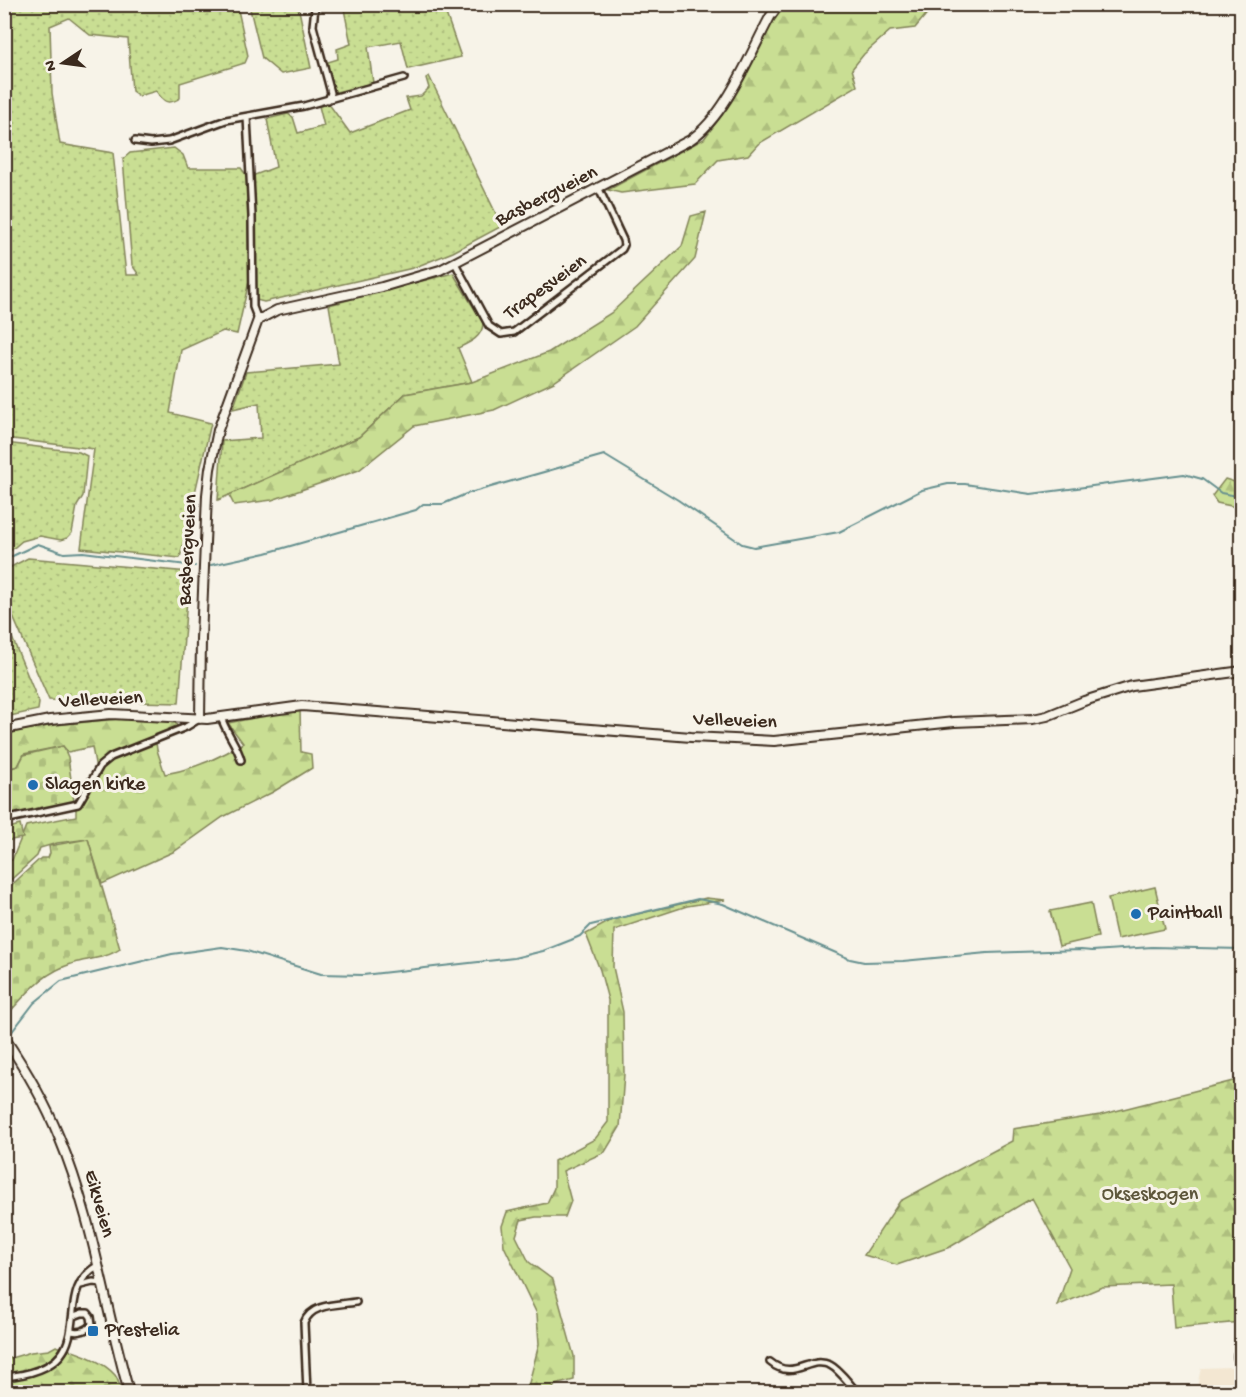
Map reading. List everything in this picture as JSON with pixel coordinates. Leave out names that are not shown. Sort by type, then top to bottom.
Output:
[{"type":"main road","name":"Basbergveien","points":[[200,719],[201,639],[210,469],[218,430],[258,320],[277,310],[409,280],[455,263],[684,144],[704,130],[721,109],[779,4]]},
{"type":"main road","name":"Velleveien","points":[[4,729],[50,720],[111,714],[200,719],[302,706],[702,738],[774,741],[954,722],[1033,719],[1132,686],[1242,671]]},
{"type":"main road","name":"Eikveien","points":[[4,1036],[39,1095],[60,1138],[76,1184],[129,1392]]},
{"type":"street","points":[[315,7],[313,26],[331,93],[328,100]]},
{"type":"street","points":[[135,141],[151,143],[169,141],[226,120],[328,100],[404,78]]},
{"type":"street","points":[[247,117],[252,216],[253,307],[258,320]]},
{"type":"street","name":"Trapesveien","points":[[455,263],[489,326],[501,334],[514,332],[622,249],[623,240],[599,189]]},
{"type":"street","points":[[221,717],[242,760]]},
{"type":"street","name":"Velleveien","points":[[4,820],[78,804],[94,775],[108,759],[200,719]]},
{"type":"street","points":[[4,1377],[32,1373],[51,1365],[62,1353],[72,1331],[78,1290],[89,1271],[97,1266]]},
{"type":"street","points":[[81,1285],[93,1282],[102,1283]]},
{"type":"street","points":[[307,1392],[304,1323],[307,1314],[325,1306],[356,1302]]},
{"type":"street","points":[[72,1331],[88,1329],[92,1324],[92,1317],[88,1313],[74,1316]]},
{"type":"street","points":[[1242,1347],[1238,1350],[1236,1357],[1242,1369]]},
{"type":"street","points":[[770,1362],[786,1371],[817,1363],[829,1364],[857,1392]]},
{"type":"shaded area","points":[[1231,1367],[1241,1377],[1241,1392],[1196,1392],[1201,1368]]},
{"type":"green space","points":[[5,4],[237,5],[248,56],[245,63],[180,83],[180,98],[172,102],[164,100],[156,91],[139,96],[132,91],[128,39],[90,35],[69,18],[50,26],[52,93],[60,144],[113,153],[126,275],[139,275],[132,265],[123,159],[130,153],[174,148],[183,155],[188,168],[241,168],[247,176],[249,281],[237,334],[223,331],[181,350],[170,413],[211,423],[180,558],[81,548],[94,449],[5,438]]},
{"type":"green space","points":[[343,4],[443,5],[461,57],[408,69],[401,41],[368,47],[373,83],[332,93],[328,62],[338,59],[337,49],[351,44]]},
{"type":"green space","points":[[249,5],[298,5],[311,68],[281,74],[262,58]]},
{"type":"green space","points":[[786,5],[934,5],[915,28],[890,31],[864,54],[852,69],[857,86],[758,144],[748,155],[718,160],[695,184],[621,193],[608,190],[704,139],[726,109],[768,27]]},
{"type":"green space","points":[[429,76],[502,226],[453,252],[413,268],[264,302],[256,300],[252,176],[276,167],[267,119],[288,114],[293,117],[298,133],[324,126],[319,106],[329,104],[350,133],[410,110],[406,98],[421,96],[429,88],[426,78]]},
{"type":"green space","points":[[706,212],[695,259],[635,326],[554,382],[494,410],[414,426],[359,470],[272,500],[234,505],[229,495],[359,437],[405,394],[472,382],[549,352],[611,313],[682,246],[691,216]]},
{"type":"green space","points":[[453,273],[483,323],[478,336],[458,348],[472,382],[405,394],[359,437],[218,500],[222,441],[261,438],[259,403],[233,409],[246,372],[339,364],[329,305]]},
{"type":"green space","points":[[5,443],[79,452],[87,456],[83,496],[77,506],[72,533],[67,538],[61,540],[40,536],[22,541],[5,553]]},
{"type":"green space","points":[[1225,479],[1241,484],[1241,508],[1217,503],[1212,496]]},
{"type":"green space","points":[[28,558],[189,572],[179,703],[49,700],[5,598],[5,570]]},
{"type":"green space","points":[[4,618],[39,703],[38,710],[5,717]]},
{"type":"green space","points":[[300,709],[301,752],[311,754],[312,768],[273,792],[223,817],[175,851],[102,884],[88,839],[57,843],[40,848],[37,856],[5,885],[5,861],[12,860],[26,826],[76,816],[76,802],[96,769],[92,747],[68,752],[63,746],[24,754],[18,766],[5,770],[5,733],[55,725],[129,718],[175,722],[178,728],[156,742],[165,774],[206,763],[243,743],[228,723]]},
{"type":"green space","points":[[63,746],[68,757],[74,802],[5,817],[4,770],[18,766],[24,755]]},
{"type":"green space","points":[[20,825],[23,838],[5,841],[5,829]]},
{"type":"green space","points":[[88,839],[120,949],[53,972],[36,984],[7,1015],[5,1014],[5,891],[41,858],[48,858],[49,846]]},
{"type":"green space","name":"Paintball","points":[[1155,887],[1165,929],[1117,939],[1108,898]]},
{"type":"green space","points":[[706,898],[725,900],[687,906],[614,930],[613,967],[623,1012],[624,1074],[620,1127],[605,1152],[563,1171],[571,1201],[565,1217],[536,1217],[521,1220],[516,1236],[529,1262],[553,1280],[574,1356],[574,1380],[555,1385],[551,1392],[523,1392],[529,1383],[539,1344],[537,1314],[504,1246],[502,1226],[507,1212],[547,1203],[554,1188],[554,1161],[595,1139],[608,1122],[608,1000],[600,970],[586,934],[612,920]]},
{"type":"green space","name":"Paintball","points":[[1091,903],[1098,937],[1059,946],[1050,911]]},
{"type":"green space","name":"Okseskogen","points":[[1241,1079],[1241,1322],[1174,1328],[1171,1284],[1102,1287],[1057,1306],[1070,1268],[1032,1198],[950,1247],[897,1265],[864,1255],[900,1201],[1012,1141],[1013,1129],[1100,1115]]},
{"type":"green space","points":[[56,1346],[103,1364],[115,1375],[121,1392],[5,1392],[4,1360],[31,1352],[49,1350]]},
{"type":"waterway","points":[[211,565],[266,553],[416,510],[423,504],[443,504],[466,494],[604,455],[678,500],[742,544],[754,547],[839,532],[922,490],[948,484],[965,484],[1031,494],[1184,474],[1202,479],[1221,493],[1242,497]]},
{"type":"waterway","points":[[4,560],[38,544],[64,553],[83,552],[195,566]]},
{"type":"waterway","points":[[11,1033],[34,1003],[61,981],[172,954],[222,947],[247,951],[321,974],[363,975],[514,958],[543,951],[571,940],[580,936],[591,925],[698,899],[723,904],[850,959],[864,962],[903,961],[987,953],[1092,951],[1152,947],[1242,949]]},
{"type":"place","name":"Slagen kirke","points":[[33,785]]},
{"type":"place","name":"Paintball","points":[[1136,914]]},
{"type":"place","name":"Prestelia","points":[[93,1331]]}]
